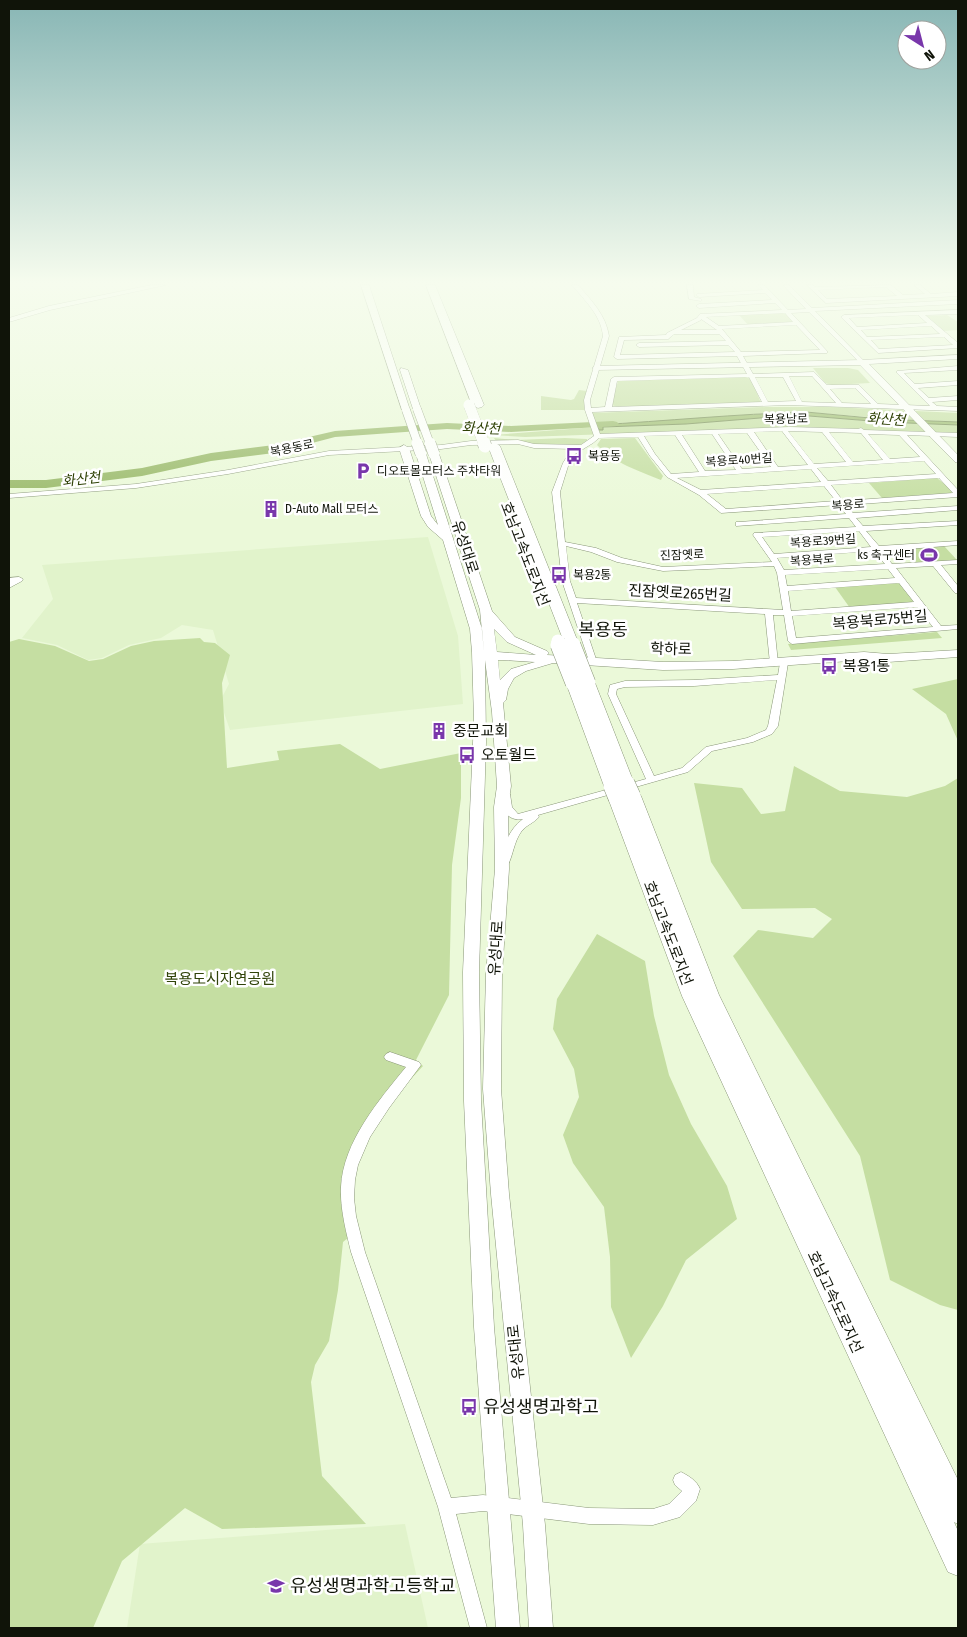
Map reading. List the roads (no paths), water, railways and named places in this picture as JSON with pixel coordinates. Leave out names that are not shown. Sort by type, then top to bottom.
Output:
[{"type":"highway","name":"호남고속도로지선","points":[[455,361],[474,405]]},
{"type":"highway","name":"호남고속도로지선","points":[[458,361],[622,791],[709,995],[958,1510]]},
{"type":"highway","name":"호남고속도로지선","points":[[622,791],[692,996],[958,1562]]},
{"type":"street","name":"유성대로","points":[[390,361],[485,656],[498,712],[504,786],[502,869],[494,974],[492,1089],[500,1194],[532,1509],[541,1628]]},
{"type":"street","points":[[593,662],[566,581],[556,492],[569,456],[580,447],[591,442],[597,435],[587,400],[598,361]]},
{"type":"street","points":[[744,361],[766,404]]},
{"type":"street","points":[[596,368],[872,361]]},
{"type":"street","points":[[862,362],[958,460]]},
{"type":"street","name":"유성대로","points":[[402,364],[417,409],[437,450],[464,545],[486,610],[470,968],[472,1129],[480,1268],[508,1628]]},
{"type":"street","points":[[681,366],[686,378]]},
{"type":"street","points":[[936,409],[898,372],[958,368]]},
{"type":"street","points":[[608,409],[614,379],[814,374],[840,404]]},
{"type":"street","points":[[785,376],[800,403]]},
{"type":"street","points":[[913,386],[958,383]]},
{"type":"street","points":[[824,387],[857,386],[876,406]]},
{"type":"street","points":[[928,400],[958,398]]},
{"type":"street","points":[[589,412],[608,409],[800,403],[908,409],[958,409]]},
{"type":"street","name":"복용남로","points":[[597,435],[749,430],[861,430],[931,432],[958,435]]},
{"type":"street","name":"복용남로","points":[[749,430],[776,469]]},
{"type":"street","name":"복용로40번길","points":[[784,430],[850,516]]},
{"type":"street","name":"복용남로","points":[[824,430],[851,464]]},
{"type":"street","points":[[861,430],[888,461]]},
{"type":"street","points":[[714,432],[740,471]]},
{"type":"street","points":[[900,432],[958,495]]},
{"type":"street","points":[[677,433],[703,473]]},
{"type":"street","points":[[640,435],[652,456],[669,476],[700,492],[724,511],[958,495]]},
{"type":"street","name":"복용동로","points":[[9,496],[136,486],[228,472],[329,453],[404,448],[437,450],[471,443],[518,442],[534,446],[580,447]]},
{"type":"street","points":[[404,448],[426,516],[432,525],[447,539]]},
{"type":"street","name":"복용로40번길","points":[[669,476],[925,459]]},
{"type":"street","name":"복용로40번길","points":[[700,492],[941,476]]},
{"type":"street","name":"복용로","points":[[739,524],[958,508]]},
{"type":"street","name":"복용로39번길","points":[[850,516],[890,565]]},
{"type":"street","name":"복용로39번길","points":[[958,523],[757,536],[775,560],[876,549],[958,543]]},
{"type":"street","name":"진잠옛로","points":[[561,543],[593,550],[620,560],[663,569],[775,560]]},
{"type":"street","points":[[775,560],[781,573],[787,613]]},
{"type":"street","name":"복용북로","points":[[781,573],[958,562]]},
{"type":"street","points":[[934,563],[958,591]]},
{"type":"street","name":"복용북로75번길","points":[[890,565],[939,629]]},
{"type":"street","points":[[9,580],[19,579],[9,586]]},
{"type":"street","points":[[783,589],[902,580]]},
{"type":"street","name":"진잠옛로265번길","points":[[573,600],[787,613]]},
{"type":"street","name":"복용북로75번길","points":[[920,604],[787,613],[792,642],[939,629]]},
{"type":"street","points":[[486,610],[502,634],[513,643],[560,659]]},
{"type":"street","points":[[504,786],[508,798],[507,807],[512,815],[517,817],[553,809],[685,770],[709,749],[750,740],[768,732],[773,726],[780,678],[769,612]]},
{"type":"street","points":[[939,629],[958,627]]},
{"type":"street","name":"학하로","points":[[485,656],[664,666],[779,663],[958,646]]},
{"type":"street","name":"학하로","points":[[864,656],[888,658],[958,653]]},
{"type":"street","points":[[498,712],[503,683],[514,672],[560,659]]},
{"type":"street","points":[[651,780],[612,694],[611,690],[613,687],[624,684],[694,683],[780,678]]},
{"type":"street","points":[[502,869],[513,834],[519,826],[528,819],[553,809]]},
{"type":"street","points":[[390,1058],[415,1065],[392,1092],[355,1151],[348,1180],[348,1212],[358,1252],[446,1507],[479,1628]]},
{"type":"street","points":[[446,1507],[483,1503],[589,1516],[653,1517],[674,1511],[690,1495],[692,1489],[681,1480]]},
{"type":"waterway","name":"화산천","points":[[9,484],[46,484],[142,472],[211,457],[274,449],[335,434],[447,426],[511,429],[613,424]]},
{"type":"place","name":"복용동","points":[[574,456]]},
{"type":"place","name":"디오토몰모터스 주차타워","points":[[363,471]]},
{"type":"place","name":"D-Auto Mall 모터스","points":[[271,509]]},
{"type":"place","name":"ks 축구센터","points":[[929,555]]},
{"type":"place","name":"복용2통","points":[[559,575]]},
{"type":"place","name":"복용1통","points":[[829,666]]},
{"type":"place","name":"중문교회","points":[[439,731]]},
{"type":"place","name":"오토월드","points":[[467,755]]},
{"type":"place","name":"유성생명과학고","points":[[469,1407]]},
{"type":"place","name":"유성생명과학고등학교","points":[[276,1586]]},
{"type":"district","name":"복용동","points":[[603,630]]},
{"type":"park label","name":"복용도시자연공원","points":[[220,979]]}]
